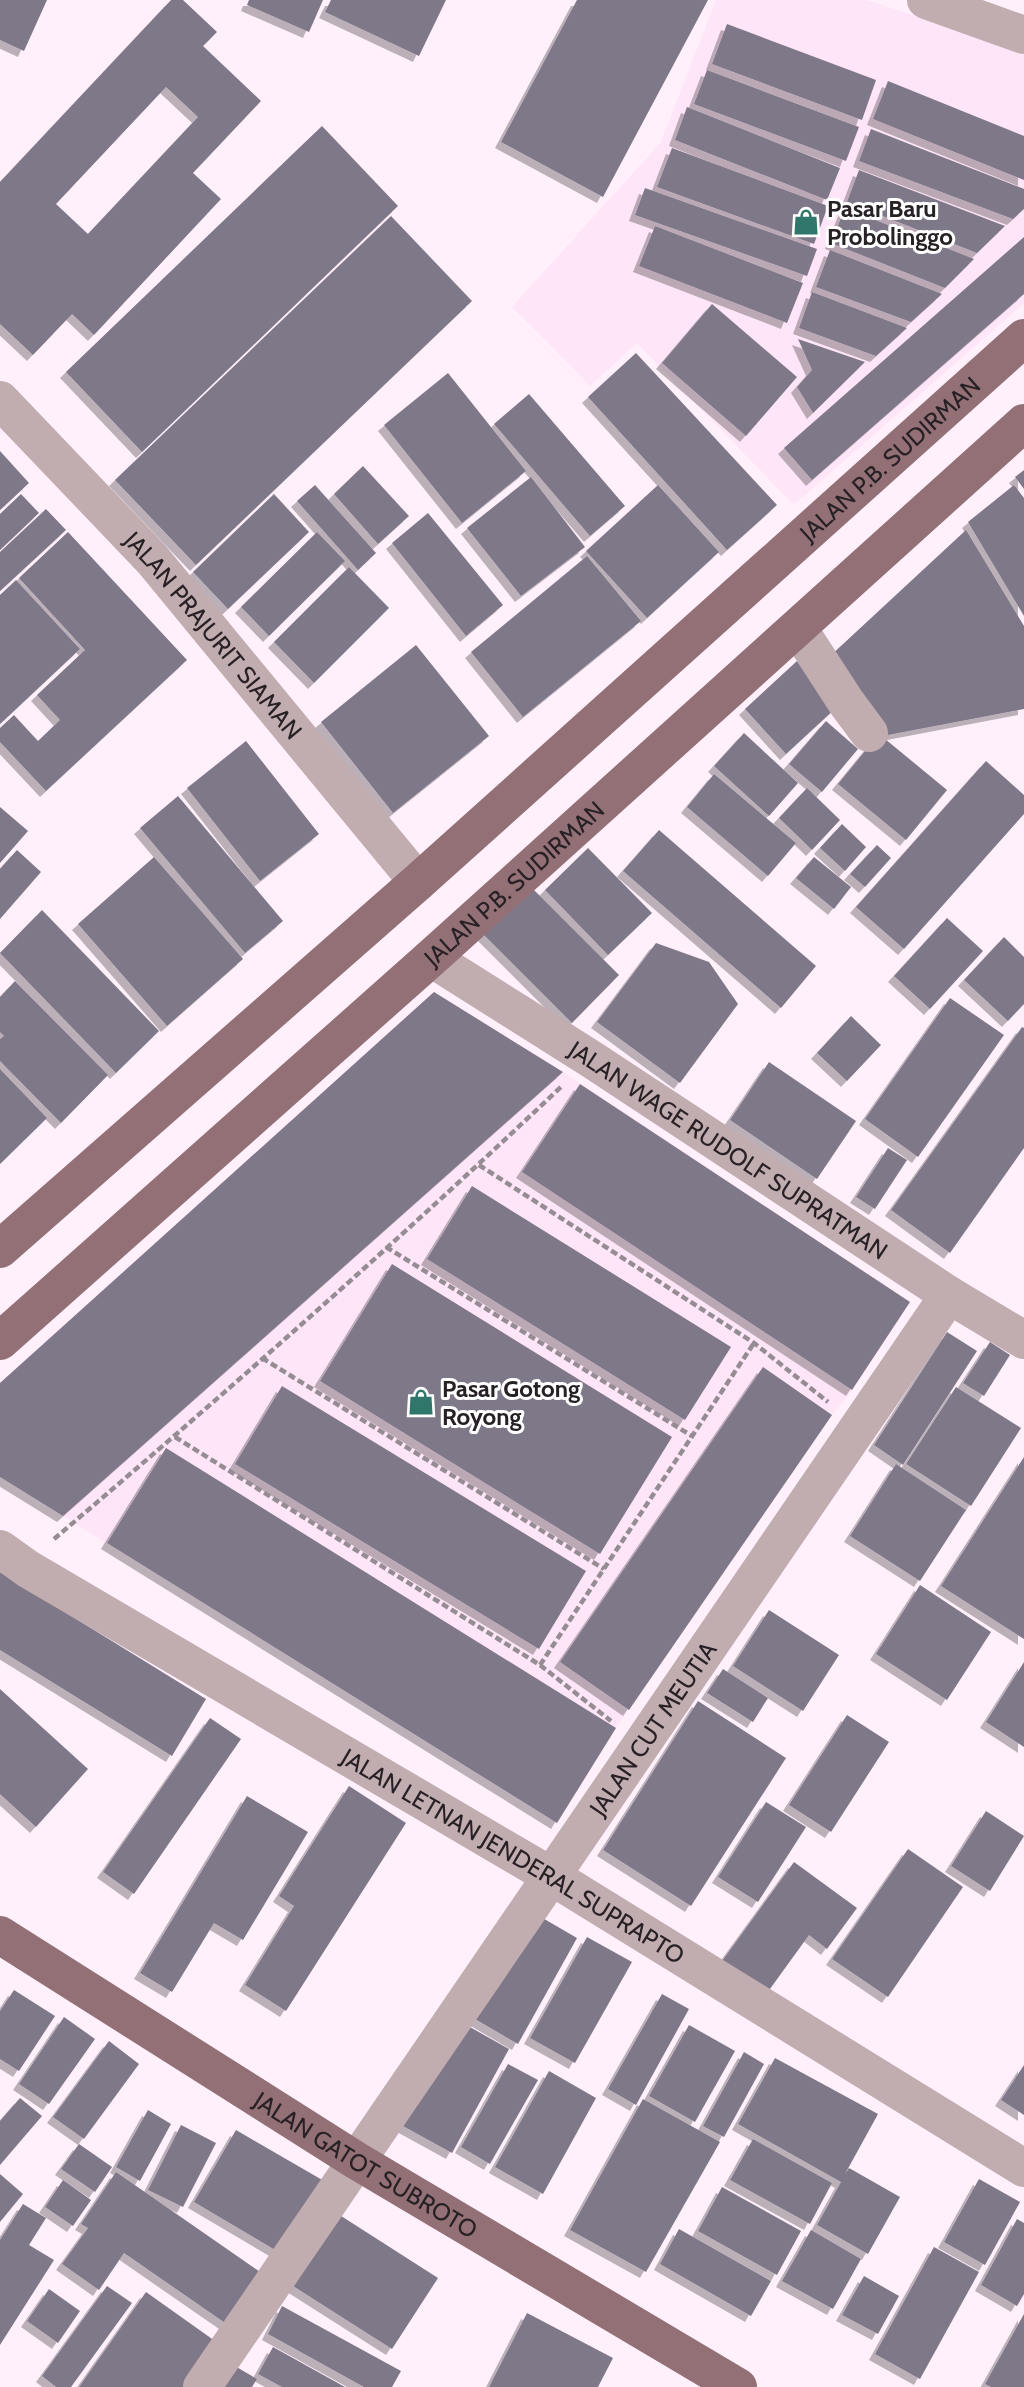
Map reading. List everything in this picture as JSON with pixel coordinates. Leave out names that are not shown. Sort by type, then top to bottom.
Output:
[{"type":"main road","name":"JALAN P.B. SUDIRMAN","points":[[0,1250],[418,882],[1024,338]]},
{"type":"main road","name":"JALAN P.B. SUDIRMAN","points":[[0,1341],[1024,423]]},
{"type":"main road","name":"JALAN GATOT SUBROTO","points":[[0,1935],[356,2161],[738,2387]]},
{"type":"street","points":[[926,0],[1024,35]]},
{"type":"street","name":"JALAN PRAJURIT SIAMAN","points":[[0,400],[152,559],[418,882]]},
{"type":"street","points":[[797,628],[869,733]]},
{"type":"street","name":"JALAN WAGE RUDOLF SUPRATMAN","points":[[430,958],[591,1059],[949,1295],[1024,1340]]},
{"type":"street","name":"JALAN CUT MEUTIA","points":[[202,2387],[949,1295]]},
{"type":"street","name":"JALAN LETNAN JENDERAL SUPRAPTO","points":[[0,1549],[28,1569],[551,1876],[1024,2168]]},
{"type":"path","points":[[54,1539],[174,1437],[479,1165],[563,1085]]},
{"type":"path","points":[[479,1165],[754,1343],[833,1406]]},
{"type":"path","points":[[386,1247],[692,1437]]},
{"type":"path","points":[[540,1665],[754,1343]]},
{"type":"path","points":[[262,1358],[604,1569]]},
{"type":"path","points":[[174,1437],[540,1665],[613,1723]]},
{"type":"path","points":[[43,1532],[66,1546]]},
{"type":"shaded area","name":"Pasar Baru Probolinggo","points":[[716,0],[866,0],[1024,52],[1024,303],[794,505],[637,343],[590,386],[512,307],[661,142]]},
{"type":"shaded area","name":"Pasar Gotong Royong","points":[[434,992],[563,1072],[910,1302],[852,1390],[616,1728],[557,1823],[0,1477],[0,1383]]},
{"type":"building","points":[[0,0],[47,0],[24,51],[0,40]]},
{"type":"building","points":[[171,0],[183,0],[217,32],[203,46],[261,101],[193,173],[221,199],[94,335],[72,314],[33,355],[0,324],[0,182]],"holes":[[[166,87],[198,117],[88,234],[56,204]]]},
{"type":"building","points":[[249,0],[323,0],[309,32],[247,5]]},
{"type":"building","points":[[331,0],[446,0],[419,56],[325,12]]},
{"type":"building","points":[[577,0],[708,0],[603,197],[501,142]]},
{"type":"building","points":[[727,24],[876,80],[862,120],[712,64]]},
{"type":"building","points":[[707,70],[859,127],[846,161],[694,104]]},
{"type":"building","points":[[888,81],[1024,136],[1024,180],[873,119]]},
{"type":"building","points":[[687,107],[840,168],[827,200],[675,140]]},
{"type":"building","points":[[322,126],[398,206],[142,452],[66,372]]},
{"type":"building","points":[[871,129],[1024,189],[1024,209],[1013,219],[859,161]]},
{"type":"building","points":[[672,148],[828,206],[814,244],[657,187]]},
{"type":"building","points":[[859,170],[1005,226],[977,253],[847,202]]},
{"type":"building","points":[[645,188],[817,249],[807,276],[635,215]]},
{"type":"building","points":[[845,208],[974,259],[945,288],[831,243]]},
{"type":"building","points":[[391,216],[472,301],[196,565],[115,480]]},
{"type":"building","points":[[655,226],[803,283],[787,323],[639,266]]},
{"type":"building","points":[[1024,237],[1024,294],[812,480],[784,448]]},
{"type":"building","points":[[830,250],[942,294],[911,322],[816,287]]},
{"type":"building","points":[[812,292],[907,328],[876,356],[799,328]]},
{"type":"building","points":[[712,304],[797,377],[746,436],[662,363]]},
{"type":"building","points":[[798,339],[865,362],[813,413],[797,387],[812,370]]},
{"type":"building","points":[[636,353],[777,505],[727,550],[588,397]]},
{"type":"building","points":[[448,373],[526,471],[462,523],[384,425]]},
{"type":"building","points":[[529,394],[625,506],[590,536],[494,424]]},
{"type":"building","points":[[0,451],[29,483],[0,510]]},
{"type":"building","points":[[363,466],[409,516],[378,544],[334,494]]},
{"type":"building","points":[[1024,470],[1024,489],[1015,477]]},
{"type":"building","points":[[531,477],[585,547],[521,596],[467,528]]},
{"type":"building","points":[[315,485],[376,553],[358,570],[297,501]]},
{"type":"building","points":[[658,485],[719,552],[647,618],[586,551]]},
{"type":"building","points":[[1014,485],[1024,498],[1024,616],[968,522]]},
{"type":"building","points":[[21,494],[39,513],[0,550],[0,514]]},
{"type":"building","points":[[274,494],[309,532],[228,609],[193,572]]},
{"type":"building","points":[[46,509],[66,530],[0,591],[0,552]]},
{"type":"building","points":[[428,513],[503,605],[466,636],[392,543]]},
{"type":"building","points":[[966,530],[1024,626],[1024,709],[888,735],[828,658]]},
{"type":"building","points":[[68,532],[187,660],[46,791],[0,742],[0,728],[14,715],[38,741],[60,720],[37,695],[85,650],[19,578]]},
{"type":"building","points":[[317,532],[345,561],[269,636],[241,607]]},
{"type":"building","points":[[587,556],[641,621],[523,717],[471,652]]},
{"type":"building","points":[[349,567],[389,608],[314,683],[274,642]]},
{"type":"building","points":[[16,580],[80,649],[0,724],[0,595]]},
{"type":"building","points":[[416,645],[489,736],[393,813],[321,722]]},
{"type":"building","points":[[797,661],[838,706],[786,754],[745,709]]},
{"type":"building","points":[[826,721],[858,749],[822,792],[789,764]]},
{"type":"building","points":[[744,733],[798,783],[769,816],[714,766]]},
{"type":"building","points":[[879,734],[947,790],[906,840],[838,784]]},
{"type":"building","points":[[246,741],[319,834],[260,881],[187,788]]},
{"type":"building","points":[[986,761],[1024,795],[1024,814],[904,949],[856,907]]},
{"type":"building","points":[[714,774],[796,843],[768,876],[687,807]]},
{"type":"building","points":[[807,788],[840,820],[812,850],[779,818]]},
{"type":"building","points":[[178,796],[283,921],[245,953],[140,828]]},
{"type":"building","points":[[0,807],[28,831],[0,863]]},
{"type":"building","points":[[842,824],[866,847],[845,871],[820,848]]},
{"type":"building","points":[[659,830],[816,966],[781,1008],[623,871]]},
{"type":"building","points":[[877,845],[891,858],[865,887],[850,874]]},
{"type":"building","points":[[588,848],[652,913],[608,955],[545,890]]},
{"type":"building","points":[[17,850],[41,872],[0,919],[0,869]]},
{"type":"building","points":[[154,857],[243,959],[167,1026],[78,924]]},
{"type":"building","points":[[814,857],[851,887],[834,909],[796,878]]},
{"type":"building","points":[[531,887],[619,975],[572,1023],[484,935]]},
{"type":"building","points":[[42,910],[159,1031],[116,1073],[0,953]]},
{"type":"building","points":[[947,918],[983,951],[930,1009],[894,976]]},
{"type":"building","points":[[1004,937],[1024,957],[1024,1004],[1008,1021],[964,980]]},
{"type":"building","points":[[656,943],[709,962],[738,1004],[680,1083],[597,1022]]},
{"type":"building","points":[[15,981],[108,1075],[61,1123],[0,1061],[0,1039],[4,1036],[0,1032],[0,997]]},
{"type":"building","points":[[434,992],[563,1072],[63,1516],[0,1477],[0,1383]]},
{"type":"building","points":[[950,998],[1004,1035],[918,1157],[865,1119]]},
{"type":"building","points":[[851,1016],[881,1045],[847,1081],[817,1053]]},
{"type":"building","points":[[1022,1027],[1024,1148],[950,1253],[891,1210]]},
{"type":"building","points":[[769,1062],[856,1121],[817,1179],[730,1120]]},
{"type":"building","points":[[0,1069],[47,1118],[0,1164]]},
{"type":"building","points":[[580,1084],[910,1302],[852,1390],[522,1172]]},
{"type":"building","points":[[888,1148],[907,1160],[875,1209],[856,1197]]},
{"type":"building","points":[[472,1186],[731,1347],[685,1420],[427,1259]]},
{"type":"building","points":[[392,1264],[672,1437],[600,1554],[320,1381]]},
{"type":"building","points":[[947,1332],[977,1351],[903,1465],[874,1445]]},
{"type":"building","points":[[990,1342],[1010,1355],[984,1396],[963,1383]]},
{"type":"building","points":[[763,1367],[832,1415],[629,1710],[560,1662]]},
{"type":"building","points":[[282,1386],[586,1571],[539,1649],[235,1464]]},
{"type":"building","points":[[956,1387],[1021,1428],[971,1506],[906,1464]]},
{"type":"building","points":[[166,1448],[616,1728],[557,1823],[107,1543]]},
{"type":"building","points":[[1024,1457],[1024,1639],[941,1586]]},
{"type":"building","points":[[896,1464],[966,1510],[920,1581],[850,1536]]},
{"type":"building","points":[[0,1572],[206,1699],[172,1756],[0,1650]]},
{"type":"building","points":[[920,1585],[991,1632],[947,1700],[876,1654]]},
{"type":"building","points":[[769,1610],[839,1655],[803,1711],[733,1666]]},
{"type":"building","points":[[1024,1662],[1024,1747],[986,1722]]},
{"type":"building","points":[[723,1669],[768,1698],[753,1722],[707,1693]]},
{"type":"building","points":[[0,1689],[88,1769],[36,1827],[0,1794]]},
{"type":"building","points":[[698,1701],[786,1758],[691,1906],[603,1850]]},
{"type":"building","points":[[847,1715],[889,1742],[831,1832],[789,1805]]},
{"type":"building","points":[[210,1718],[241,1739],[134,1894],[103,1872]]},
{"type":"building","points":[[349,1786],[406,1823],[286,2011],[245,1985],[294,1906],[279,1896]]},
{"type":"building","points":[[247,1796],[308,1832],[243,1940],[214,1923],[172,1992],[140,1973]]},
{"type":"building","points":[[766,1802],[806,1827],[758,1902],[718,1877]]},
{"type":"building","points":[[986,1811],[1024,1836],[990,1891],[951,1866]]},
{"type":"building","points":[[908,1849],[963,1887],[888,1997],[832,1959]]},
{"type":"building","points":[[794,1862],[857,1908],[827,1949],[809,1935],[762,2000],[717,1968]]},
{"type":"building","points":[[534,1913],[577,1938],[518,2044],[475,2019]]},
{"type":"building","points":[[587,1937],[632,1962],[575,2063],[530,2038]]},
{"type":"building","points":[[14,1990],[55,2016],[19,2071],[0,2059],[0,2011]]},
{"type":"building","points":[[662,1994],[689,2009],[636,2105],[608,2089]]},
{"type":"building","points":[[64,2017],[95,2039],[49,2104],[19,2084]]},
{"type":"building","points":[[461,2022],[509,2049],[452,2153],[403,2126]]},
{"type":"building","points":[[689,2025],[735,2051],[695,2122],[649,2096]]},
{"type":"building","points":[[109,2041],[139,2064],[84,2139],[53,2117]]},
{"type":"building","points":[[744,2052],[764,2064],[724,2137],[703,2126]]},
{"type":"building","points":[[775,2058],[878,2114],[845,2174],[849,2168],[900,2197],[868,2254],[817,2225],[841,2182],[738,2124]]},
{"type":"building","points":[[508,2064],[538,2080],[490,2164],[461,2147]]},
{"type":"building","points":[[1024,2065],[1024,2115],[1001,2100]]},
{"type":"building","points":[[549,2071],[596,2098],[543,2194],[495,2167]]},
{"type":"building","points":[[20,2098],[42,2116],[0,2165],[0,2121]]},
{"type":"building","points":[[643,2099],[720,2142],[646,2272],[570,2230]]},
{"type":"building","points":[[148,2110],[171,2124],[140,2181],[116,2167]]},
{"type":"building","points":[[181,2125],[216,2143],[183,2207],[148,2190]]},
{"type":"building","points":[[236,2130],[324,2181],[282,2254],[194,2202]]},
{"type":"building","points":[[753,2139],[832,2183],[810,2224],[730,2180]]},
{"type":"building","points":[[79,2144],[112,2167],[95,2192],[61,2169]]},
{"type":"building","points":[[116,2172],[263,2274],[228,2325],[124,2253],[99,2290],[62,2264],[88,2228],[81,2224]]},
{"type":"building","points":[[0,2174],[23,2194],[0,2222]]},
{"type":"building","points":[[979,2179],[1020,2202],[985,2265],[944,2242]]},
{"type":"building","points":[[63,2180],[91,2200],[73,2226],[45,2207]]},
{"type":"building","points":[[722,2187],[801,2231],[777,2275],[698,2231]]},
{"type":"building","points":[[23,2204],[46,2218],[29,2245],[54,2260],[0,2345],[0,2240]]},
{"type":"building","points":[[338,2214],[438,2278],[392,2349],[293,2286]]},
{"type":"building","points":[[1017,2219],[1024,2223],[1024,2294],[1017,2306],[981,2285]]},
{"type":"building","points":[[679,2229],[771,2281],[751,2316],[660,2264]]},
{"type":"building","points":[[811,2230],[861,2259],[833,2309],[782,2281]]},
{"type":"building","points":[[934,2247],[979,2272],[920,2379],[875,2354]]},
{"type":"building","points":[[864,2276],[899,2296],[878,2334],[842,2315]]},
{"type":"building","points":[[107,2286],[132,2303],[71,2387],[56,2387],[42,2376]]},
{"type":"building","points":[[49,2289],[80,2311],[58,2343],[27,2321]]},
{"type":"building","points":[[146,2292],[215,2341],[183,2387],[79,2387]]},
{"type":"building","points":[[282,2306],[401,2371],[392,2387],[364,2387],[268,2334]]},
{"type":"building","points":[[527,2313],[613,2358],[598,2387],[489,2387]]},
{"type":"building","points":[[1024,2314],[1024,2387],[991,2387],[985,2384]]},
{"type":"building","points":[[273,2347],[345,2387],[282,2387],[258,2374]]},
{"type":"building","points":[[228,2362],[257,2379],[252,2387],[213,2387]]},
{"type":"place","name":"Pasar Baru Probolinggo","points":[[806,222]]},
{"type":"place","name":"Pasar Gotong Royong","points":[[421,1402]]}]
